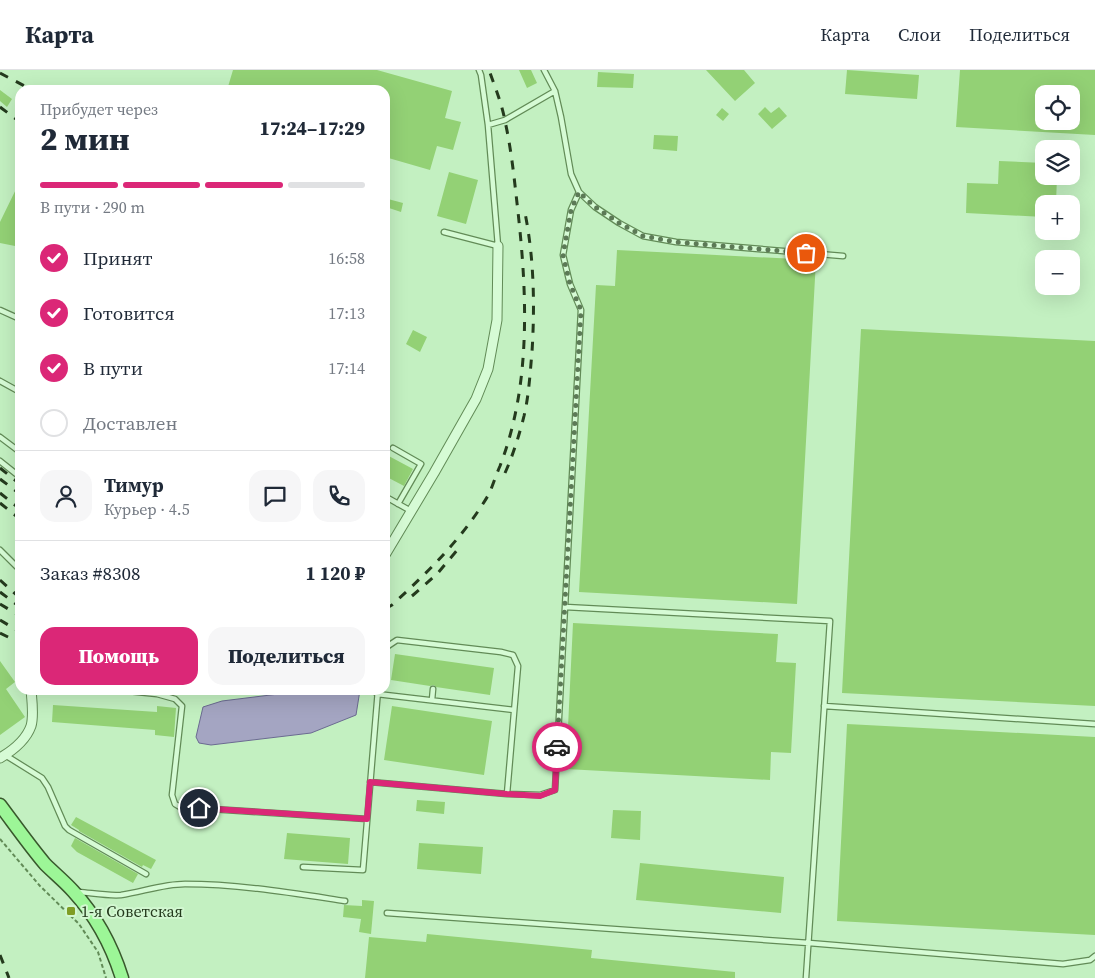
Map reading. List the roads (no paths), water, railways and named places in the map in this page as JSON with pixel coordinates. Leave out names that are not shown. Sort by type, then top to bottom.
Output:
[{"type":"main road","points":[[0,805],[47,865],[74,892],[101,928],[110,945],[122,978]]},
{"type":"street","points":[[390,547],[476,399],[488,369],[497,320],[498,246]]},
{"type":"street","points":[[2,756],[18,745],[30,727],[32,714],[31,695]]},
{"type":"lane","points":[[444,232],[498,246],[488,125],[479,70]]},
{"type":"lane","points":[[544,70],[555,91],[571,174],[579,192],[595,207],[619,223],[643,236],[676,242],[843,256]]},
{"type":"lane","points":[[488,125],[505,120],[555,91]]},
{"type":"lane","points":[[370,782],[540,796],[555,790],[581,310],[570,284],[563,255],[571,210],[579,192]]},
{"type":"lane","points":[[0,310],[15,317]]},
{"type":"lane","points":[[0,381],[15,389]]},
{"type":"lane","points":[[0,437],[15,448]]},
{"type":"lane","points":[[393,448],[421,464],[398,504]]},
{"type":"lane","points":[[0,461],[15,473]]},
{"type":"lane","points":[[390,499],[411,511]]},
{"type":"lane","points":[[0,550],[15,565]]},
{"type":"lane","points":[[565,607],[830,621],[806,978]]},
{"type":"lane","points":[[390,645],[397,640],[501,652],[512,655],[518,666],[507,794]]},
{"type":"lane","points":[[432,700],[433,689]]},
{"type":"lane","points":[[390,694],[514,710]]},
{"type":"lane","points":[[161,695],[175,699],[182,706],[172,795],[175,804],[180,807],[367,819]]},
{"type":"lane","points":[[303,867],[362,870],[377,695]]},
{"type":"lane","points":[[824,706],[1095,724]]},
{"type":"lane","points":[[2,756],[42,778],[48,787],[65,826],[69,830],[146,874]]},
{"type":"lane","points":[[74,892],[119,895],[183,884],[225,885],[269,889],[345,901]]},
{"type":"lane","points":[[387,913],[808,943],[1063,964],[1090,960],[1095,956]]},
{"type":"water","points":[[271,695],[359,695],[356,715],[311,733],[211,745],[199,743],[196,737],[203,707],[222,701]]},
{"type":"railway","points":[[390,606],[432,567],[479,510],[489,494],[500,466],[518,402],[524,336],[523,269],[507,131],[504,115],[489,70]]},
{"type":"railway","points":[[0,73],[23,85]]},
{"type":"railway","points":[[0,107],[15,118]]},
{"type":"railway","points":[[505,473],[516,445],[524,416],[532,352],[533,280],[524,208]]},
{"type":"railway","points":[[0,468],[15,480]]},
{"type":"railway","points":[[0,479],[15,490]]},
{"type":"railway","points":[[0,493],[15,505]]},
{"type":"railway","points":[[0,503],[15,515]]},
{"type":"railway","points":[[412,596],[437,574],[459,548]]},
{"type":"railway","points":[[0,580],[15,594]]},
{"type":"railway","points":[[0,592],[15,603]]},
{"type":"railway","points":[[0,604],[15,613]]},
{"type":"railway","points":[[0,620],[15,629]]},
{"type":"railway","points":[[0,633],[15,640]]},
{"type":"railway","points":[[0,955],[9,978]]},
{"type":"place","name":"1-я Советская","points":[[71,911]]}]
